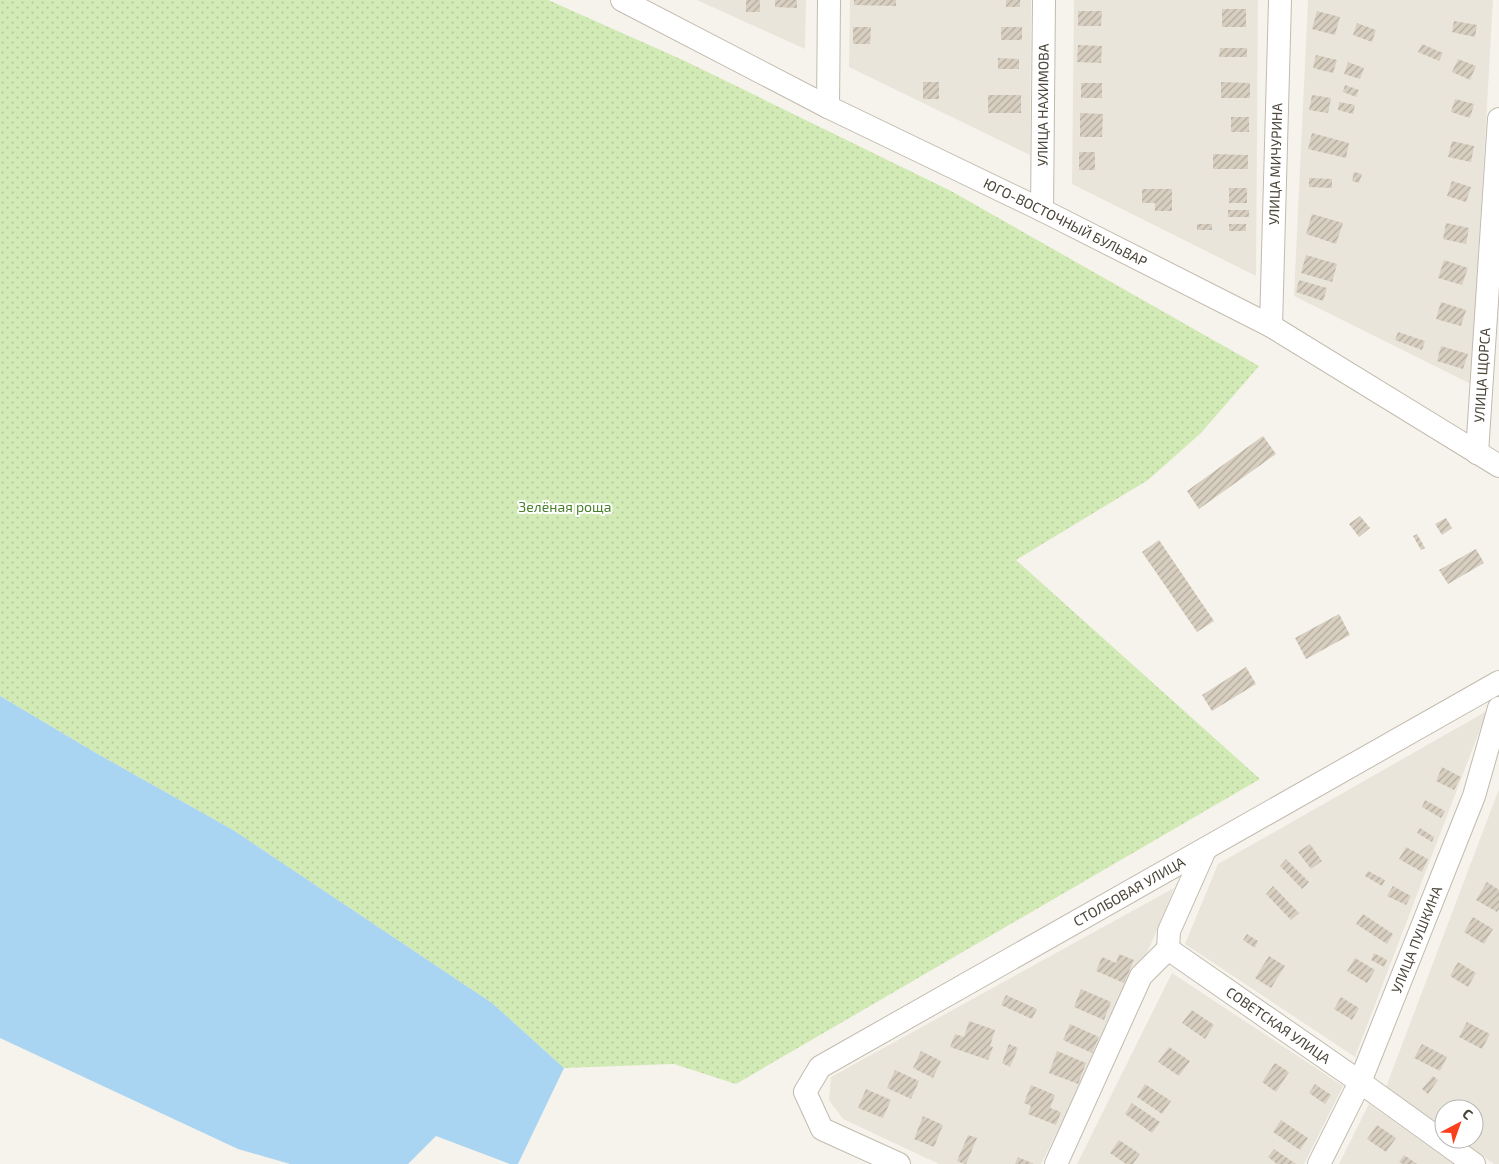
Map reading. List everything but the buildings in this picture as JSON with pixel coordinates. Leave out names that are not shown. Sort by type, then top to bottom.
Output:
[{"type":"street","name":"ЮГО-ВОСТОЧНЫЙ БУЛЬВАР","points":[[622,0],[828,107],[1042,210],[1271,326],[1499,466]]},
{"type":"street","points":[[828,107],[829,0]]},
{"type":"street","name":"УЛИЦА НАХИМОВА","points":[[1042,210],[1044,0]]},
{"type":"street","name":"УЛИЦА МИЧУРИНА","points":[[1271,326],[1280,0]]},
{"type":"street","name":"УЛИЦА ЩОРСА","points":[[1477,453],[1499,119]]},
{"type":"street","name":"СТОЛБОВАЯ УЛИЦА","points":[[899,1164],[822,1129],[805,1092],[820,1067],[1499,682]]},
{"type":"street","name":"УЛИЦА ПУШКИНА","points":[[1320,1164],[1360,1082],[1474,796],[1499,708]]},
{"type":"street","points":[[1056,1164],[1141,976],[1168,949],[1169,931],[1205,850]]},
{"type":"street","name":"СОВЕТСКАЯ УЛИЦА","points":[[1168,949],[1360,1082],[1474,1164]]},
{"type":"shaded area","points":[[697,0],[806,0],[805,49]]},
{"type":"shaded area","points":[[850,0],[1031,0],[1030,155],[849,67]]},
{"type":"shaded area","points":[[1074,0],[1258,0],[1256,276],[1072,184]]},
{"type":"shaded area","points":[[1308,0],[1493,0],[1471,384],[1294,296]]},
{"type":"shaded area","points":[[1487,711],[1355,1057],[1185,944],[1218,864]]},
{"type":"shaded area","points":[[1499,789],[1499,1164],[1494,1164],[1473,1149],[1484,1149],[1484,1099],[1434,1099],[1434,1122],[1386,1087]]},
{"type":"shaded area","points":[[1174,888],[1151,944],[1041,1164],[939,1164],[843,1119],[829,1100],[831,1077]]},
{"type":"shaded area","points":[[1172,973],[1343,1086],[1304,1164],[1077,1164]]},
{"type":"shaded area","points":[[1369,1104],[1453,1164],[1339,1164]]},
{"type":"green space","name":"Зелёная роща","points":[[0,0],[548,0],[685,61],[951,191],[1259,366],[1201,433],[1148,480],[1016,560],[1260,779],[736,1084],[674,1064],[564,1068],[492,1003],[233,830],[96,753],[0,696]]},
{"type":"water","points":[[0,696],[96,753],[233,830],[492,1003],[564,1068],[518,1164],[510,1164],[436,1136],[408,1164],[290,1164],[238,1149],[0,1038]]}]
